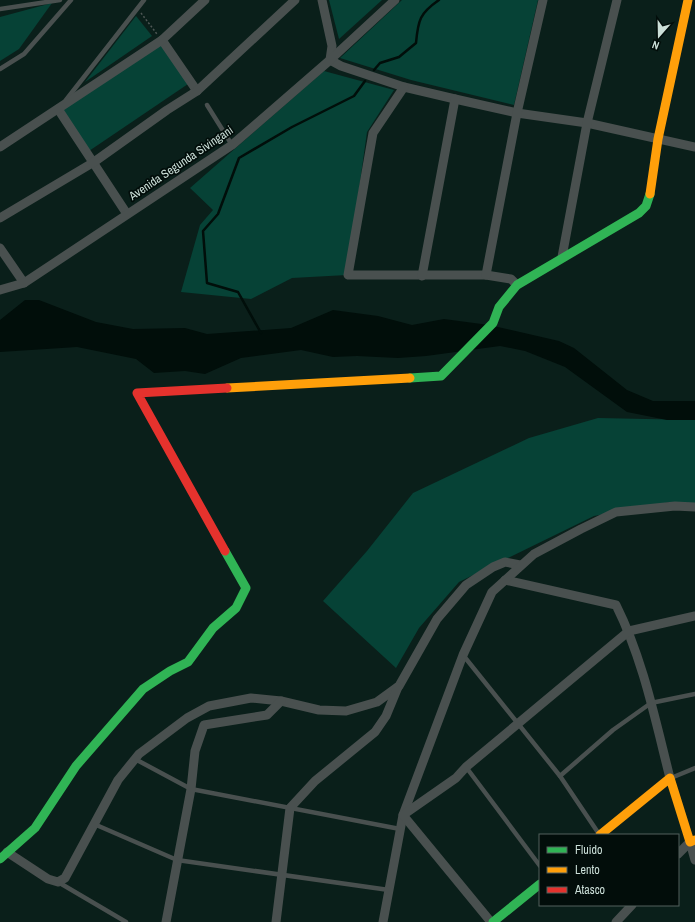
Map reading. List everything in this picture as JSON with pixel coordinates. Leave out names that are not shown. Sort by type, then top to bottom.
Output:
[{"type":"street","points":[[0,147],[162,40],[205,0]]},
{"type":"street","points":[[0,218],[94,162],[167,110],[197,91],[295,0]]},
{"type":"street","points":[[322,0],[332,46],[330,60],[341,66],[404,87],[455,99],[517,113],[587,123],[695,147]]},
{"type":"street","name":"Avenida Segunda Sivingani","points":[[0,290],[24,283],[232,145],[330,60],[395,0]]},
{"type":"street","points":[[486,275],[517,113],[544,0]]},
{"type":"street","points":[[562,257],[587,123],[617,0]]},
{"type":"street","points":[[399,686],[378,702],[346,711],[319,710],[281,701],[251,698],[209,706],[187,718],[139,754],[118,780],[65,878],[58,882],[48,879],[3,856],[35,828],[76,766],[142,689],[170,671],[188,662],[213,628],[236,608],[246,588],[137,393],[441,376],[492,322],[499,307],[517,285],[562,257],[639,213],[646,206],[649,198],[658,139],[688,0]]},
{"type":"street","points":[[162,40],[197,91]]},
{"type":"street","points":[[404,87],[373,133],[348,275],[486,275],[511,279],[517,285]]},
{"type":"street","points":[[422,276],[455,99]]},
{"type":"street","points":[[58,109],[127,214]]},
{"type":"street","points":[[0,248],[24,283]]},
{"type":"street","points":[[383,922],[403,815],[463,655],[492,592],[520,565],[534,554],[616,512],[675,506],[695,507]]},
{"type":"street","points":[[276,922],[290,808],[315,781],[375,732],[386,716],[399,686],[437,619],[466,585],[481,574],[499,564],[505,562],[520,565]]},
{"type":"street","points":[[505,580],[616,605],[629,631],[651,703],[670,778],[692,841],[695,860]]},
{"type":"street","points":[[403,815],[456,778],[466,767],[629,631],[695,616]]},
{"type":"street","points":[[166,922],[191,789],[195,751],[204,725],[267,714],[281,701]]},
{"type":"street","points":[[601,834],[670,778]]},
{"type":"street","points":[[403,815],[492,922],[539,885]]},
{"type":"street","points":[[679,853],[692,841]]},
{"type":"street","points":[[616,922],[631,906]]},
{"type":"lane","points":[[0,9],[60,0]]},
{"type":"lane","points":[[0,69],[24,54],[71,0]]},
{"type":"lane","points":[[58,109],[144,0]]},
{"type":"lane","points":[[207,105],[232,145]]},
{"type":"lane","points":[[463,655],[560,776],[599,834]]},
{"type":"lane","points":[[560,776],[613,730],[651,703],[695,694]]},
{"type":"lane","points":[[135,759],[191,789],[400,829]]},
{"type":"lane","points":[[466,767],[539,865]]},
{"type":"lane","points":[[670,778],[695,768]]},
{"type":"lane","points":[[94,824],[177,860],[389,890]]},
{"type":"lane","points":[[58,882],[126,922]]},
{"type":"path","points":[[138,9],[162,40]]},
{"type":"green space","points":[[329,0],[382,0],[339,39]]},
{"type":"green space","points":[[402,0],[538,0],[514,105],[411,80],[340,58]]},
{"type":"green space","points":[[52,3],[19,49],[0,61],[0,17]]},
{"type":"green space","points":[[136,16],[152,36],[85,82]]},
{"type":"green space","points":[[161,43],[188,84],[89,151],[62,110]]},
{"type":"green space","points":[[324,71],[394,90],[367,132],[347,275],[292,278],[251,299],[181,292],[200,225],[213,210],[190,188]]},
{"type":"green space","points":[[598,418],[695,420],[695,507],[670,502],[594,516],[459,582],[419,628],[396,668],[323,601],[367,551],[413,493],[529,438]]},
{"type":"shaded area","points":[[25,300],[39,300],[96,322],[133,329],[185,328],[207,334],[291,328],[333,310],[378,316],[412,325],[444,319],[489,325],[559,341],[574,348],[627,390],[653,401],[695,401],[695,420],[667,420],[627,412],[565,367],[525,351],[500,346],[426,356],[398,358],[357,356],[333,357],[301,350],[241,358],[205,374],[185,371],[154,373],[136,359],[77,347],[0,352],[0,320]]},
{"type":"waterway","points":[[374,70],[380,63],[399,57],[416,43],[421,18],[424,13],[439,0]]},
{"type":"waterway","points":[[261,333],[238,292],[207,283],[203,231],[218,214],[239,158],[292,127],[354,96],[365,81]]},
{"type":"traffic: fast","points":[[410,378],[441,376],[493,323],[499,307],[517,285],[639,213],[646,206],[650,194]]},
{"type":"traffic: fast","points":[[0,859],[35,828],[76,766],[143,689],[170,671],[188,662],[213,628],[236,608],[246,588],[225,551]]},
{"type":"traffic: fast","points":[[493,922],[539,885]]},
{"type":"traffic: slow","points":[[650,194],[658,139],[688,0]]},
{"type":"traffic: slow","points":[[227,388],[410,378]]},
{"type":"traffic: slow","points":[[601,834],[670,778],[690,842],[695,840]]},
{"type":"traffic: jam","points":[[225,551],[137,393],[227,388]]}]
